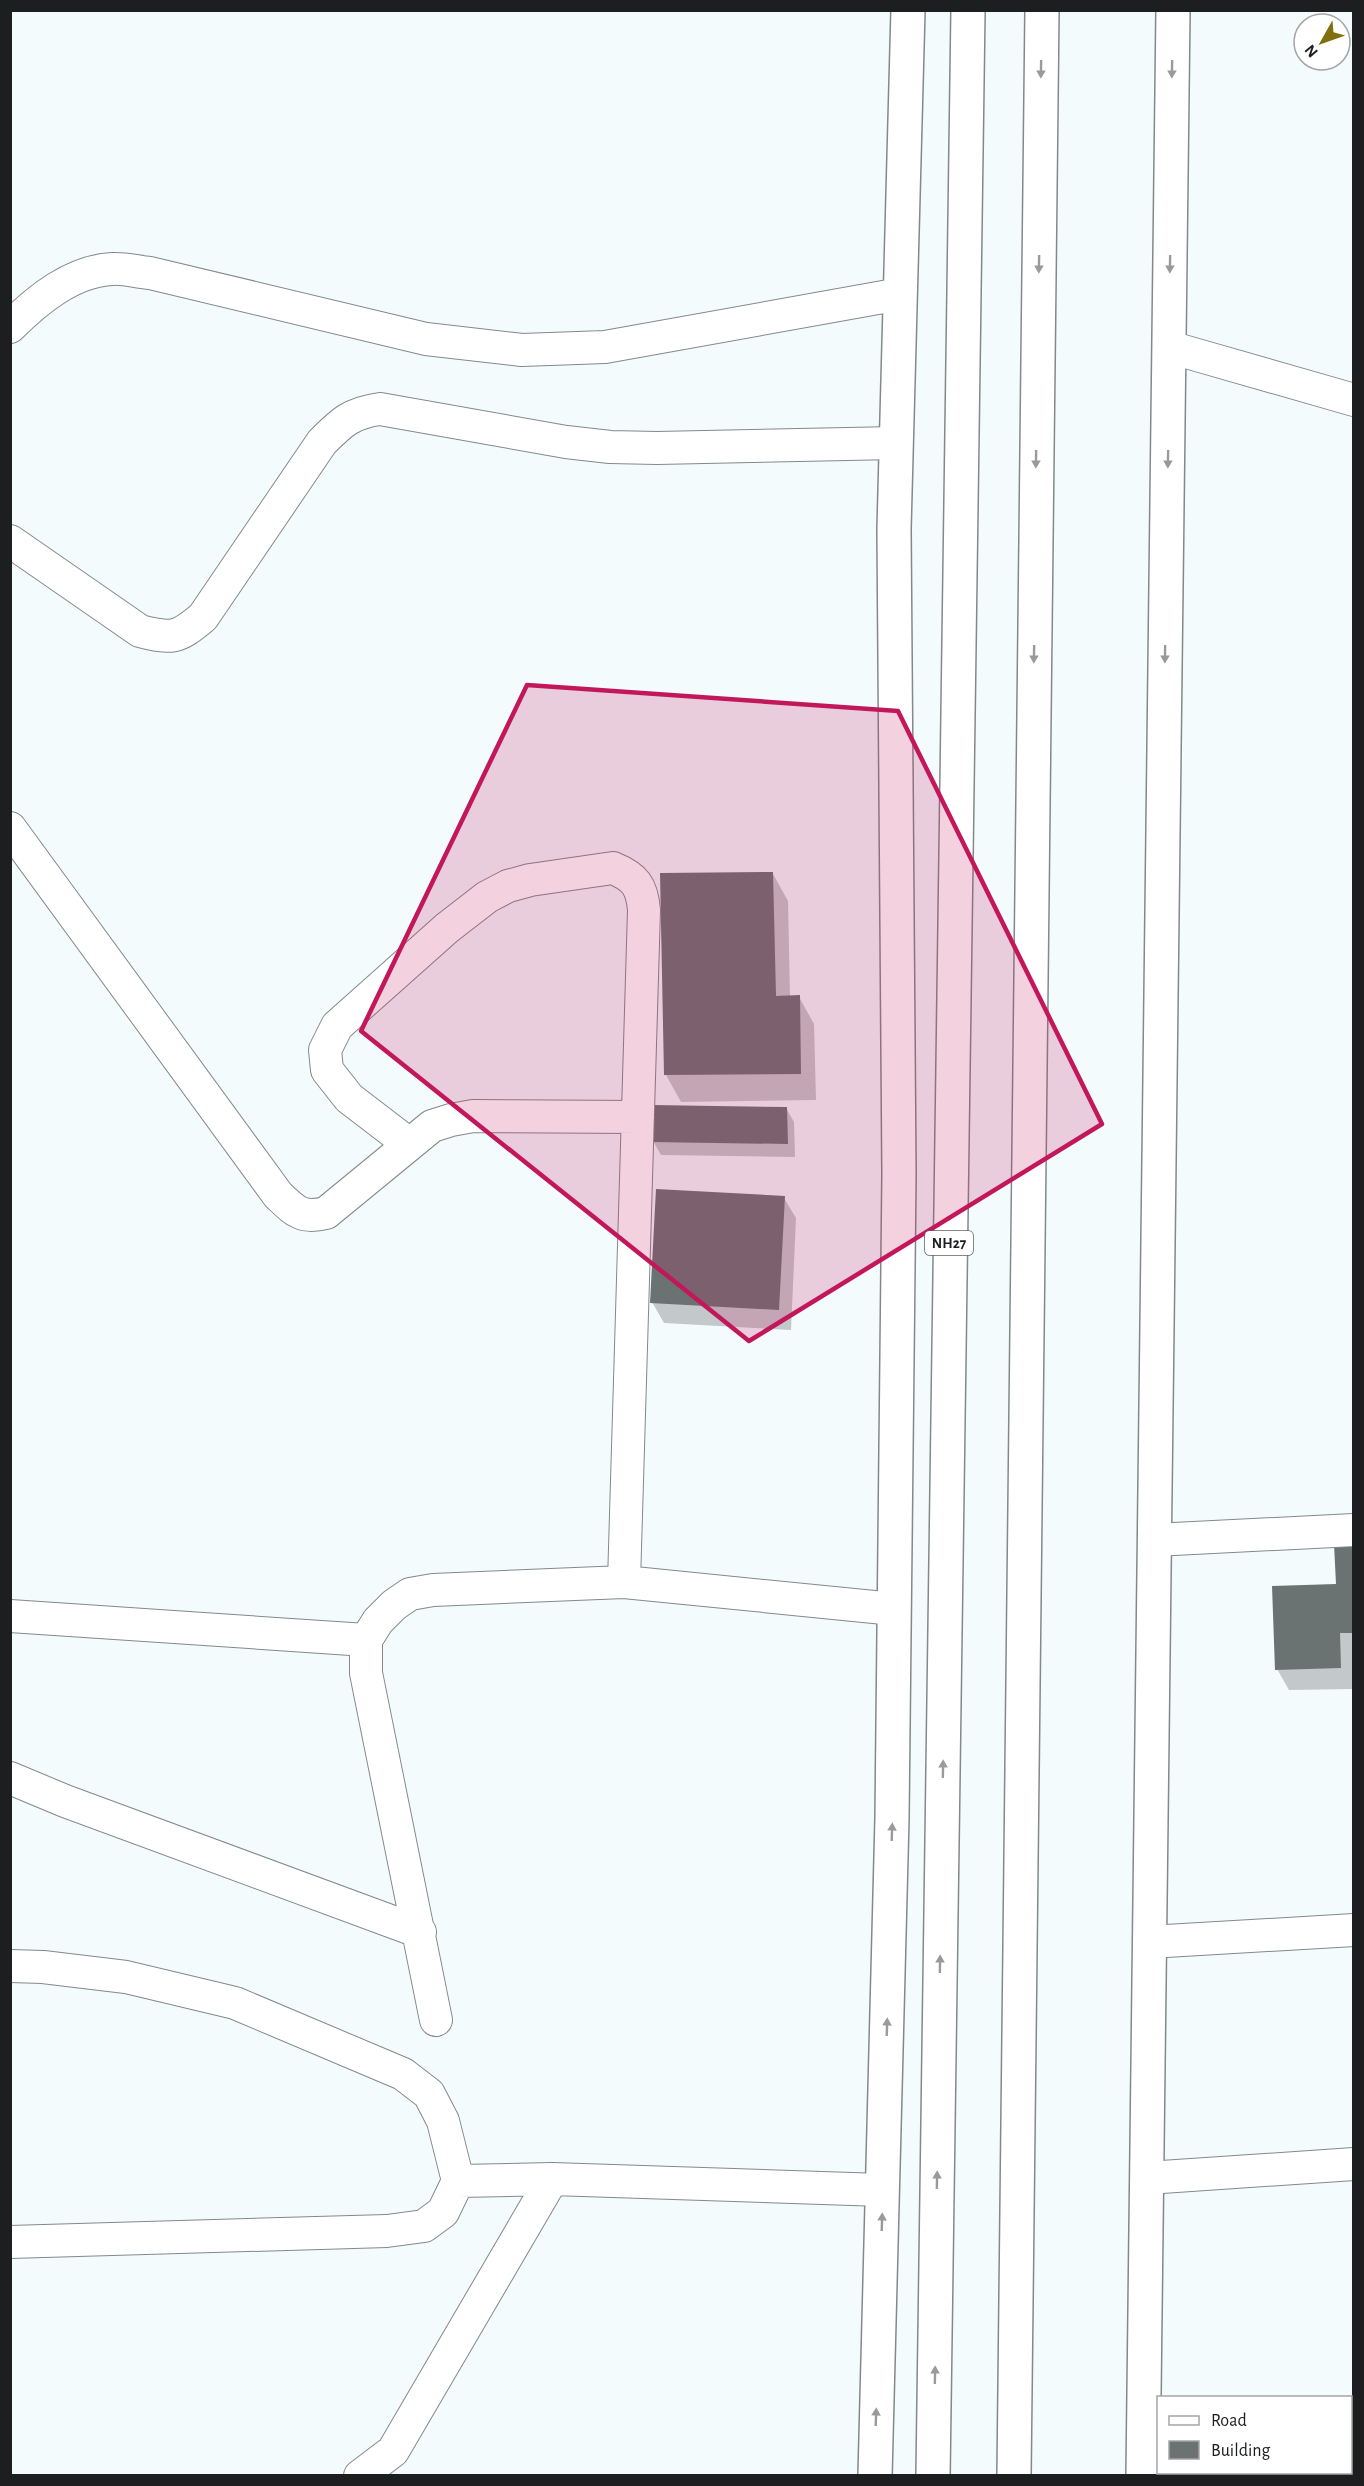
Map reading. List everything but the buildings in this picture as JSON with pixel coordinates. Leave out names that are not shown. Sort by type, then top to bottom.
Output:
[{"type":"main road","points":[[875,2475],[892,1818],[899,1174],[894,529],[909,10]]},
{"type":"main road","name":"NH27","points":[[933,2475],[968,10]]},
{"type":"main road","points":[[1014,2475],[1042,10]]},
{"type":"main road","points":[[1148,2473],[1149,1942],[1173,10]]},
{"type":"street","points":[[10,327],[30,307],[58,287],[84,275],[111,269],[150,273],[426,339],[522,350],[605,347],[900,294]]},
{"type":"street","points":[[1169,347],[1353,400]]},
{"type":"street","points":[[10,541],[140,631],[165,638],[185,632],[202,617],[322,441],[344,420],[361,412],[380,409],[566,442],[610,447],[896,443]]},
{"type":"street","points":[[10,828],[278,1195],[296,1212],[310,1217],[326,1213],[432,1126],[451,1120],[473,1116],[638,1117]]},
{"type":"street","points":[[410,1144],[349,1098],[327,1070],[325,1050],[338,1026],[447,928],[487,897],[508,886],[530,880],[613,868],[631,878],[643,895],[624,1581]]},
{"type":"street","points":[[1154,1540],[1353,1530]]},
{"type":"street","points":[[436,2020],[366,1673],[366,1640],[378,1621],[394,1605],[410,1594],[433,1590],[624,1581],[894,1608]]},
{"type":"street","points":[[10,1616],[366,1640]]},
{"type":"street","points":[[10,1778],[65,1801],[420,1932]]},
{"type":"street","points":[[1149,1942],[1353,1930]]},
{"type":"street","points":[[10,1966],[42,1967],[126,1977],[235,2003],[403,2074],[429,2094],[443,2121],[458,2181],[443,2212],[424,2226],[375,2231],[10,2242]]},
{"type":"street","points":[[1147,2178],[1353,2164]]},
{"type":"street","points":[[360,2475],[393,2451],[552,2179]]},
{"type":"street","points":[[458,2181],[552,2179],[882,2190]]},
{"type":"highlighted area","points":[[527,685],[898,711],[1102,1124],[749,1341],[361,1031]]}]
